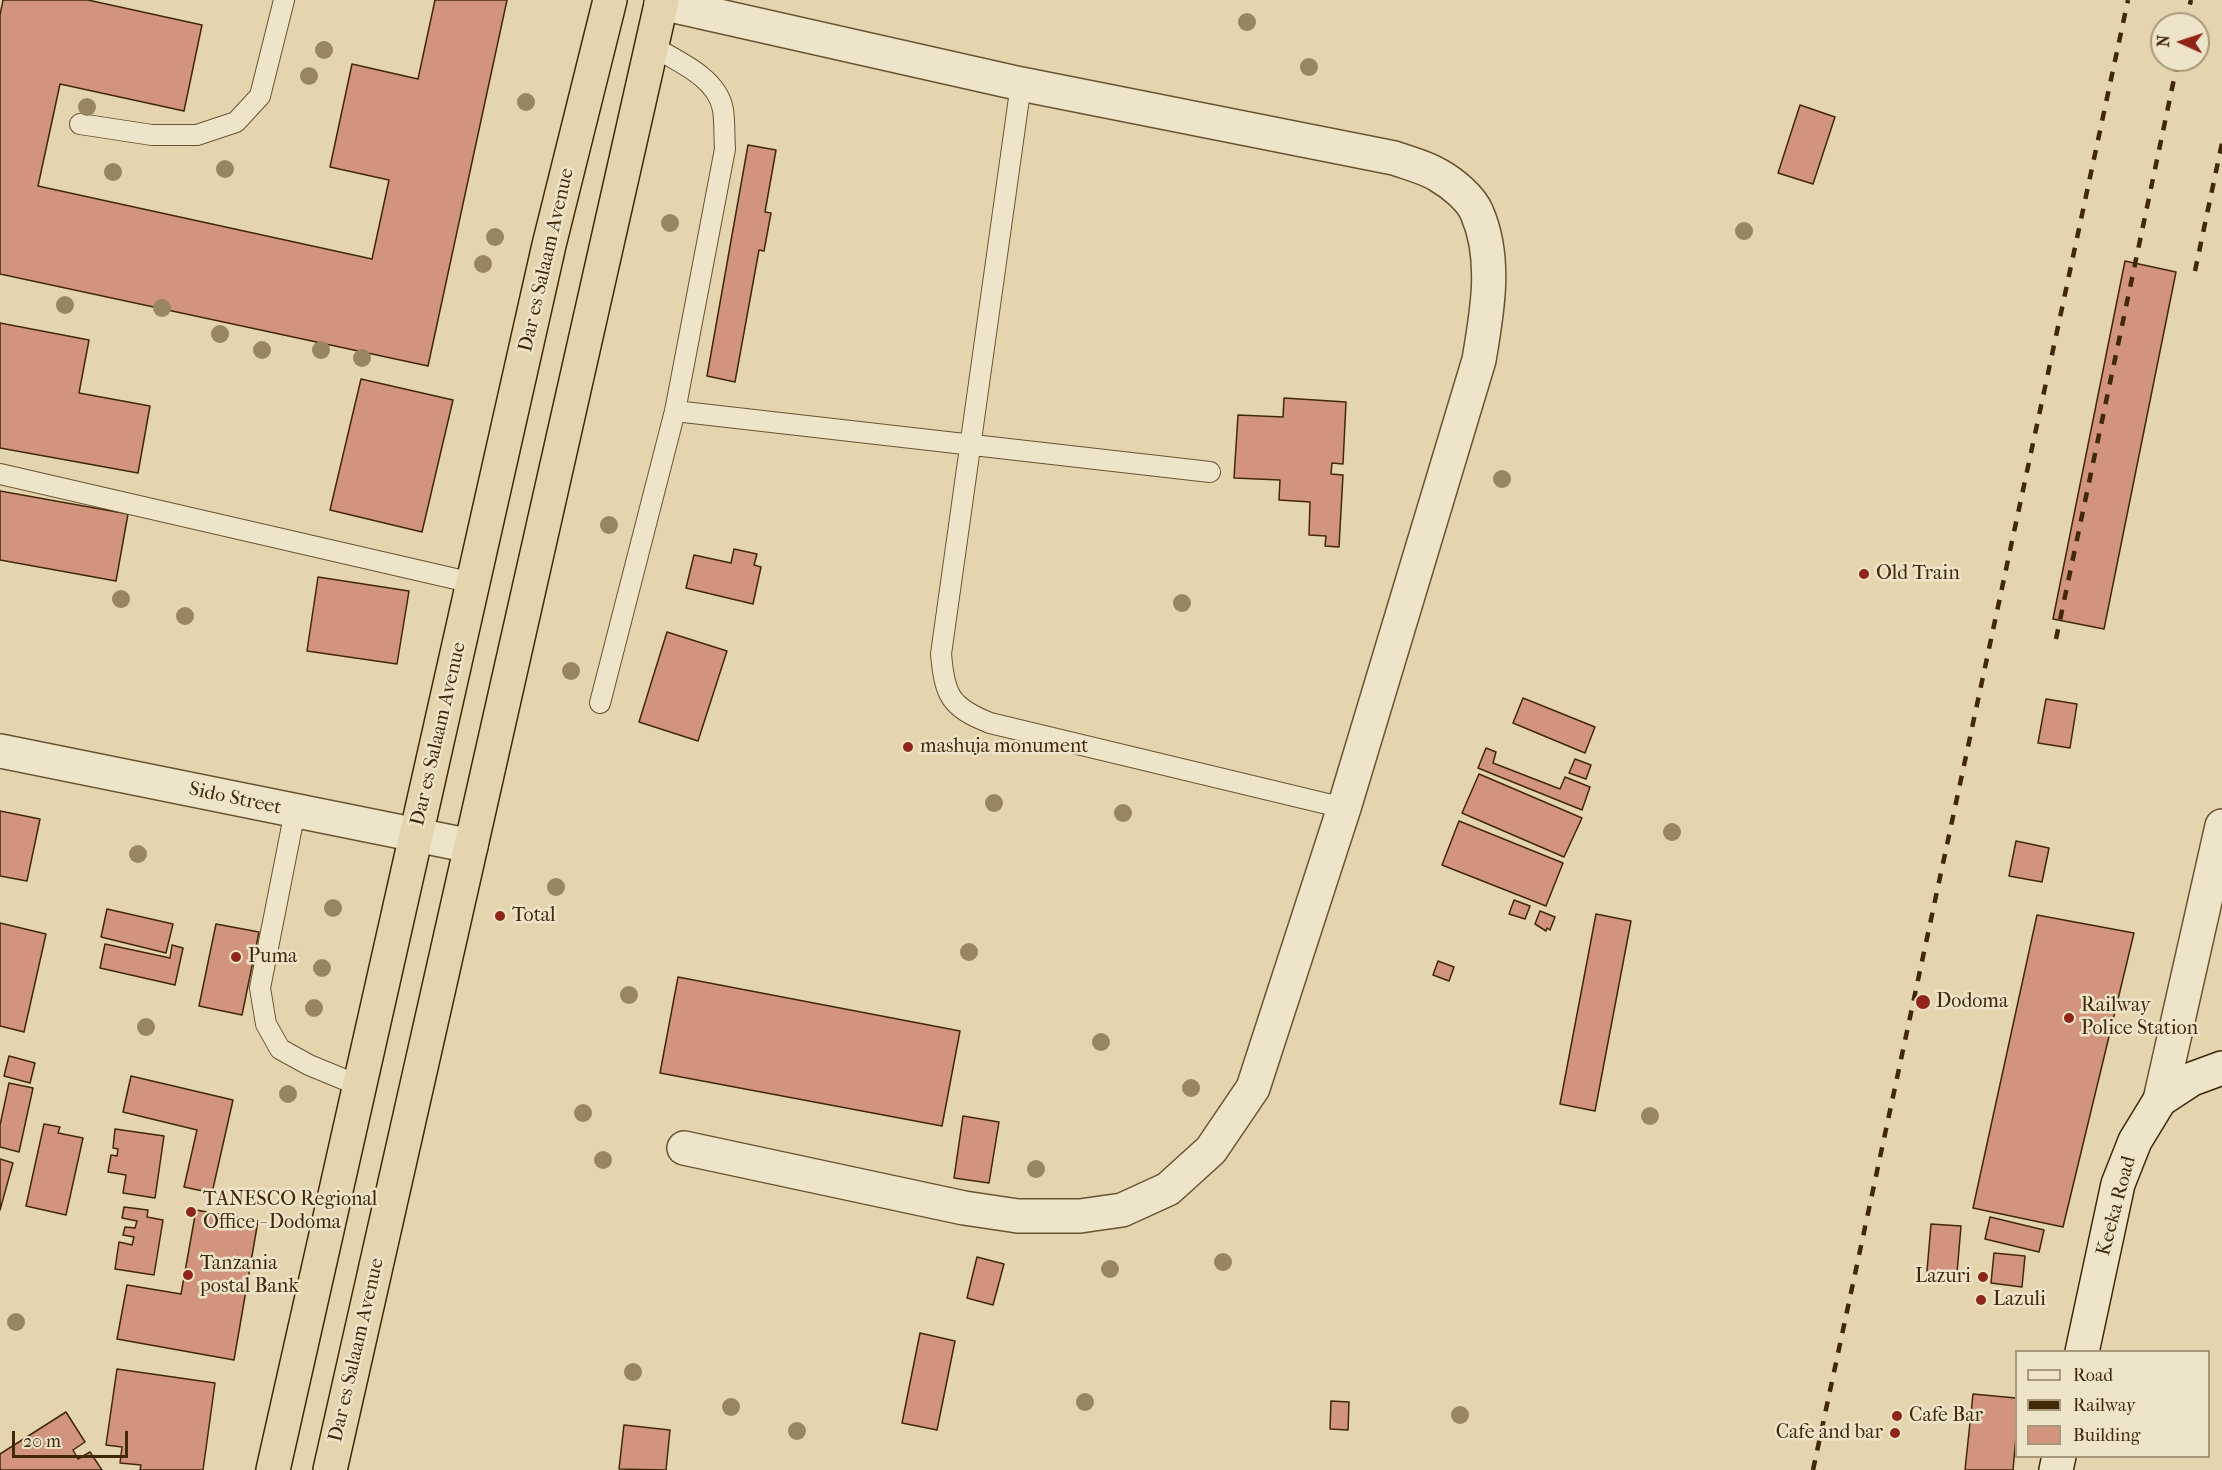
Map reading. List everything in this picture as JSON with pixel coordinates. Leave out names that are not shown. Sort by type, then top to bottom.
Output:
[{"type":"highway","name":"Dar es Salaam Avenue","points":[[273,1470],[549,245],[610,0]]},
{"type":"highway","name":"Dar es Salaam Avenue","points":[[330,1470],[530,592],[661,1]]},
{"type":"street","points":[[661,1],[1021,84],[1394,158],[1436,173],[1457,189],[1477,211],[1486,243],[1488,306],[1479,360],[1344,808],[1253,1088],[1211,1150],[1168,1189],[1122,1210],[1080,1216],[1018,1216],[964,1208],[684,1148]]},
{"type":"street","name":"Sido Street","points":[[0,751],[471,846]]},
{"type":"street","points":[[2160,1100],[2222,826]]},
{"type":"street","name":"Keeka Road","points":[[2082,1350],[2118,1184],[2135,1141],[2160,1100],[2192,1079],[2222,1068]]},
{"type":"lane","points":[[80,124],[152,135],[197,135],[236,122],[260,96],[284,0]]},
{"type":"lane","points":[[600,703],[675,411],[725,149],[723,108],[714,91],[701,76],[650,45]]},
{"type":"lane","points":[[1021,84],[941,654],[944,683],[952,699],[968,714],[990,723],[1344,808]]},
{"type":"lane","points":[[675,411],[1210,472]]},
{"type":"lane","points":[[0,474],[473,583]]},
{"type":"lane","points":[[295,811],[260,988],[266,1024],[280,1050],[360,1086]]},
{"type":"building","points":[[3,0],[88,0],[202,25],[184,111],[60,84],[38,186],[372,259],[389,180],[330,167],[352,64],[418,79],[435,0],[507,0],[428,366],[0,274],[0,15]]},
{"type":"building","points":[[1800,105],[1835,117],[1813,184],[1778,173]]},
{"type":"building","points":[[748,145],[776,150],[765,212],[771,213],[764,251],[759,250],[735,382],[707,376]]},
{"type":"building","points":[[2125,261],[2176,272],[2104,629],[2053,619]]},
{"type":"building","points":[[0,323],[89,340],[79,393],[150,406],[138,473],[0,448]]},
{"type":"building","points":[[361,379],[453,400],[422,532],[330,510]]},
{"type":"building","points":[[1284,398],[1346,402],[1343,464],[1332,463],[1331,474],[1343,475],[1339,547],[1325,546],[1326,536],[1309,535],[1310,502],[1279,500],[1280,480],[1234,478],[1238,415],[1283,417]]},
{"type":"building","points":[[0,491],[128,514],[116,581],[0,560]]},
{"type":"building","points":[[734,549],[757,554],[754,565],[761,567],[753,604],[686,588],[694,555],[731,563]]},
{"type":"building","points":[[318,577],[409,591],[397,664],[307,651]]},
{"type":"building","points":[[667,632],[727,651],[698,741],[639,722]]},
{"type":"building","points":[[1523,698],[1595,727],[1585,753],[1513,723]]},
{"type":"building","points":[[2046,699],[2077,704],[2070,748],[2038,743]]},
{"type":"building","points":[[1486,748],[1496,752],[1493,763],[1560,789],[1565,777],[1590,787],[1582,810],[1478,768]]},
{"type":"building","points":[[1575,759],[1591,765],[1586,779],[1569,773]]},
{"type":"building","points":[[1479,774],[1582,818],[1564,857],[1462,813]]},
{"type":"building","points":[[0,811],[40,819],[27,881],[0,876]]},
{"type":"building","points":[[1459,821],[1563,863],[1546,906],[1442,865]]},
{"type":"building","points":[[2016,841],[2049,848],[2042,882],[2009,876]]},
{"type":"building","points":[[1514,900],[1530,906],[1525,919],[1509,914]]},
{"type":"building","points":[[107,909],[173,924],[166,953],[101,937]]},
{"type":"building","points":[[1540,911],[1555,917],[1550,930],[1547,928],[1546,931],[1535,924]]},
{"type":"building","points":[[1596,914],[1631,921],[1595,1111],[1560,1104]]},
{"type":"building","points":[[2037,915],[2134,933],[2063,1227],[1973,1208]]},
{"type":"building","points":[[0,923],[46,934],[24,1032],[0,1026]]},
{"type":"building","points":[[216,924],[259,932],[242,1015],[199,1006]]},
{"type":"building","points":[[105,944],[170,958],[172,945],[183,948],[175,985],[100,968]]},
{"type":"building","points":[[1438,961],[1454,967],[1449,981],[1433,975]]},
{"type":"building","points":[[678,977],[960,1031],[942,1126],[660,1073]]},
{"type":"building","points":[[9,1056],[35,1063],[30,1083],[4,1076]]},
{"type":"building","points":[[131,1076],[233,1100],[212,1193],[184,1187],[197,1130],[123,1112]]},
{"type":"building","points":[[9,1083],[33,1088],[19,1152],[0,1147],[0,1125]]},
{"type":"building","points":[[963,1116],[999,1122],[989,1183],[954,1178]]},
{"type":"building","points":[[44,1124],[60,1127],[58,1133],[83,1138],[66,1215],[26,1206]]},
{"type":"building","points":[[115,1129],[164,1136],[155,1198],[123,1193],[126,1175],[108,1172],[111,1155],[117,1156],[118,1149],[113,1148]]},
{"type":"building","points":[[0,1159],[13,1163],[0,1210]]},
{"type":"building","points":[[124,1207],[148,1210],[147,1217],[163,1220],[154,1275],[115,1269],[119,1242],[132,1245],[134,1237],[123,1235],[125,1227],[135,1228],[137,1221],[122,1218]]},
{"type":"building","points":[[196,1210],[258,1221],[234,1360],[117,1339],[127,1285],[181,1294]]},
{"type":"building","points":[[1990,1217],[2044,1230],[2039,1252],[1985,1239]]},
{"type":"building","points":[[1931,1224],[1961,1226],[1957,1273],[1927,1271]]},
{"type":"building","points":[[1994,1253],[2025,1256],[2022,1287],[1991,1283]]},
{"type":"building","points":[[977,1257],[1004,1264],[993,1305],[967,1298]]},
{"type":"building","points":[[920,1333],[955,1341],[937,1430],[902,1423]]},
{"type":"building","points":[[117,1369],[215,1383],[203,1470],[140,1470],[141,1465],[120,1463],[122,1447],[106,1445]]},
{"type":"building","points":[[1973,1394],[2015,1398],[2013,1470],[1965,1470]]},
{"type":"building","points":[[1331,1401],[1349,1402],[1348,1430],[1330,1429]]},
{"type":"building","points":[[66,1412],[85,1442],[73,1450],[78,1459],[90,1452],[102,1470],[0,1470],[0,1454]]},
{"type":"building","points":[[624,1425],[670,1430],[666,1470],[619,1469]]},
{"type":"railway","points":[[1813,1470],[2128,0]]},
{"type":"railway","points":[[2188,12],[2191,0]]},
{"type":"railway","points":[[2056,639],[2175,72]]},
{"type":"railway","points":[[2195,271],[2222,143]]},
{"type":"place","name":"Old Train","points":[[1864,574]]},
{"type":"place","name":"mashuja monument","points":[[908,747]]},
{"type":"place","name":"Total","points":[[500,916]]},
{"type":"place","name":"Puma","points":[[236,957]]},
{"type":"place","name":"Dodoma","points":[[1923,1002]]},
{"type":"place","name":"Railway Police Station","points":[[2069,1018]]},
{"type":"place","name":"TANESCO Regional Office - Dodoma","points":[[191,1212]]},
{"type":"place","name":"Tanzania postal Bank","points":[[188,1275]]},
{"type":"place","name":"Lazuri","points":[[1983,1277]]},
{"type":"place","name":"Lazuli","points":[[1981,1300]]},
{"type":"place","name":"Cafe Bar","points":[[1897,1416]]},
{"type":"place","name":"Cafe and bar","points":[[1895,1433]]}]
